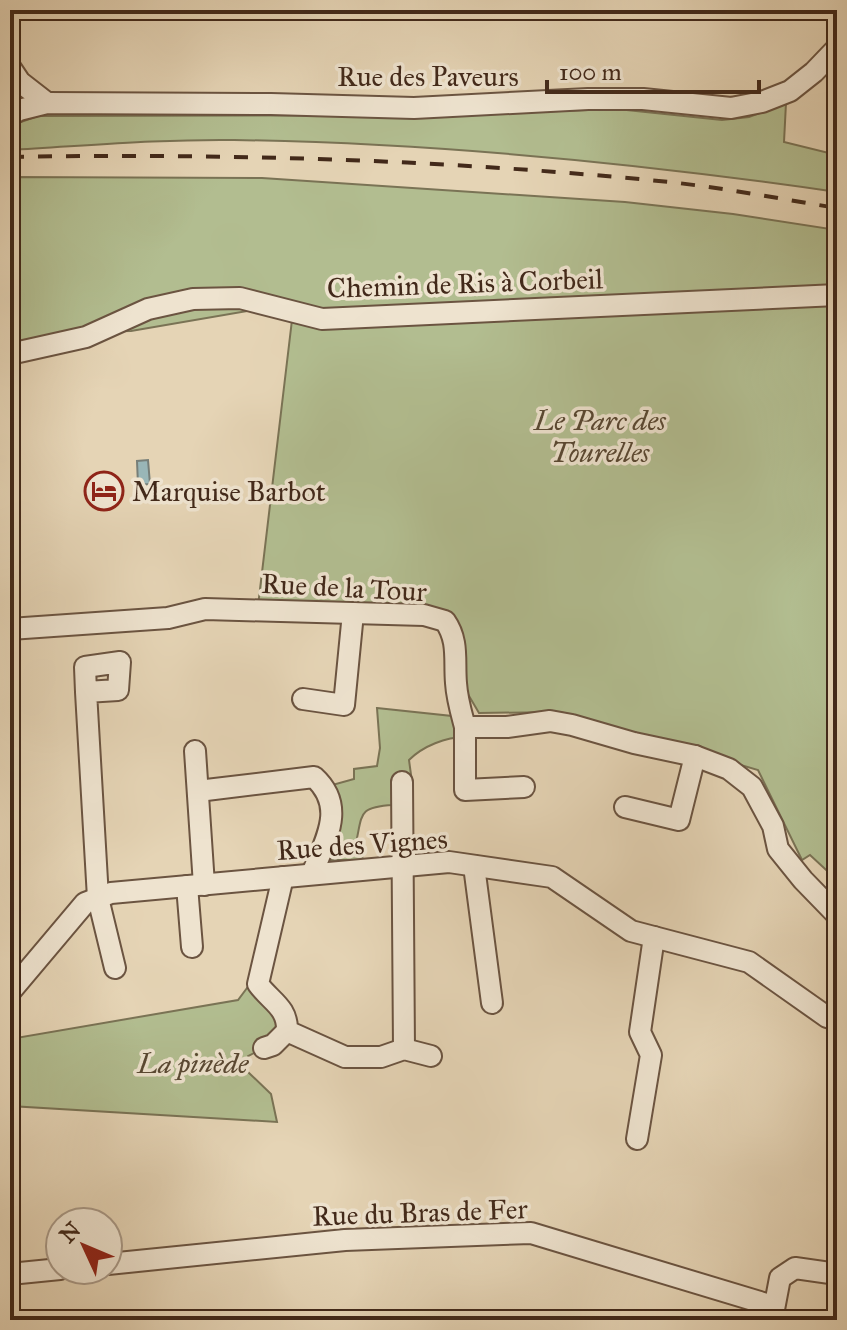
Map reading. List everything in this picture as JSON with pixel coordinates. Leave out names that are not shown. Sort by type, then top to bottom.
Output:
[{"type":"street","name":"Rue des Paveurs","points":[[10,116],[19,110],[47,103],[414,108],[643,99],[731,108],[762,102],[790,91],[837,48]]},
{"type":"street","points":[[10,67],[20,82],[47,103]]},
{"type":"street","name":"Chemin de Ris à Corbeil","points":[[10,354],[86,337],[148,309],[193,299],[240,298],[322,319],[837,295]]},
{"type":"street","name":"Rue de la Tour","points":[[10,629],[168,618],[205,609],[424,615],[445,621],[452,632],[459,707],[465,727]]},
{"type":"street","points":[[303,699],[344,705],[353,613]]},
{"type":"street","points":[[86,692],[98,898],[115,968]]},
{"type":"street","points":[[524,787],[465,790],[465,727],[507,727],[550,721],[695,756],[729,769],[752,787],[773,826],[778,849],[837,915]]},
{"type":"street","points":[[192,947],[198,791],[195,751]]},
{"type":"street","points":[[625,807],[679,820],[695,756]]},
{"type":"street","points":[[198,791],[314,777],[325,787],[332,806],[330,825],[312,874]]},
{"type":"street","points":[[402,782],[404,1049]]},
{"type":"street","name":"Rue des Vignes","points":[[10,992],[85,903],[111,893],[449,862],[552,877],[631,931],[749,962],[827,1017],[837,1020]]},
{"type":"street","points":[[474,866],[492,1003]]},
{"type":"street","points":[[264,1048],[273,1045],[287,1031],[281,1006],[258,984],[283,877]]},
{"type":"street","points":[[637,1139],[651,1055],[640,1032],[654,937]]},
{"type":"street","points":[[287,1031],[345,1057],[381,1057],[404,1049],[431,1056]]},
{"type":"street","name":"Rue du Bras de Fer","points":[[124,1262],[345,1240],[531,1233],[772,1313]]},
{"type":"street","points":[[772,1313],[780,1278],[795,1268],[837,1274]]},
{"type":"street","points":[[10,1274],[44,1271]]},
{"type":"green space","points":[[786,103],[784,142],[837,155],[837,192],[536,156],[385,145],[206,140],[10,150],[10,129],[15,124],[38,116],[441,115],[617,109],[722,120],[749,117]]},
{"type":"green space","name":"Le Parc des Tourelles","points":[[10,177],[262,178],[625,202],[837,230],[837,880],[810,855],[802,860],[758,770],[560,712],[479,713],[462,684],[457,623],[258,606],[294,303],[131,331],[79,332],[10,350]]},
{"type":"green space","points":[[377,708],[452,716],[465,737],[435,743],[409,760],[412,782],[393,805],[373,808],[363,815],[355,847],[363,856],[361,860],[330,860],[321,851],[325,787],[354,779],[354,769],[377,766],[380,748]]},
{"type":"green space","name":"La pinède","points":[[250,984],[284,1025],[264,1048],[248,1056],[248,1072],[271,1094],[277,1122],[10,1106],[10,1039],[238,1000]]},
{"type":"water","points":[[148,460],[150,484],[138,485],[137,461]]},
{"type":"railway","points":[[10,157],[257,157],[505,168],[690,184],[837,208]]},
{"type":"place","name":"Marquise Barbot","points":[[104,491]]}]
